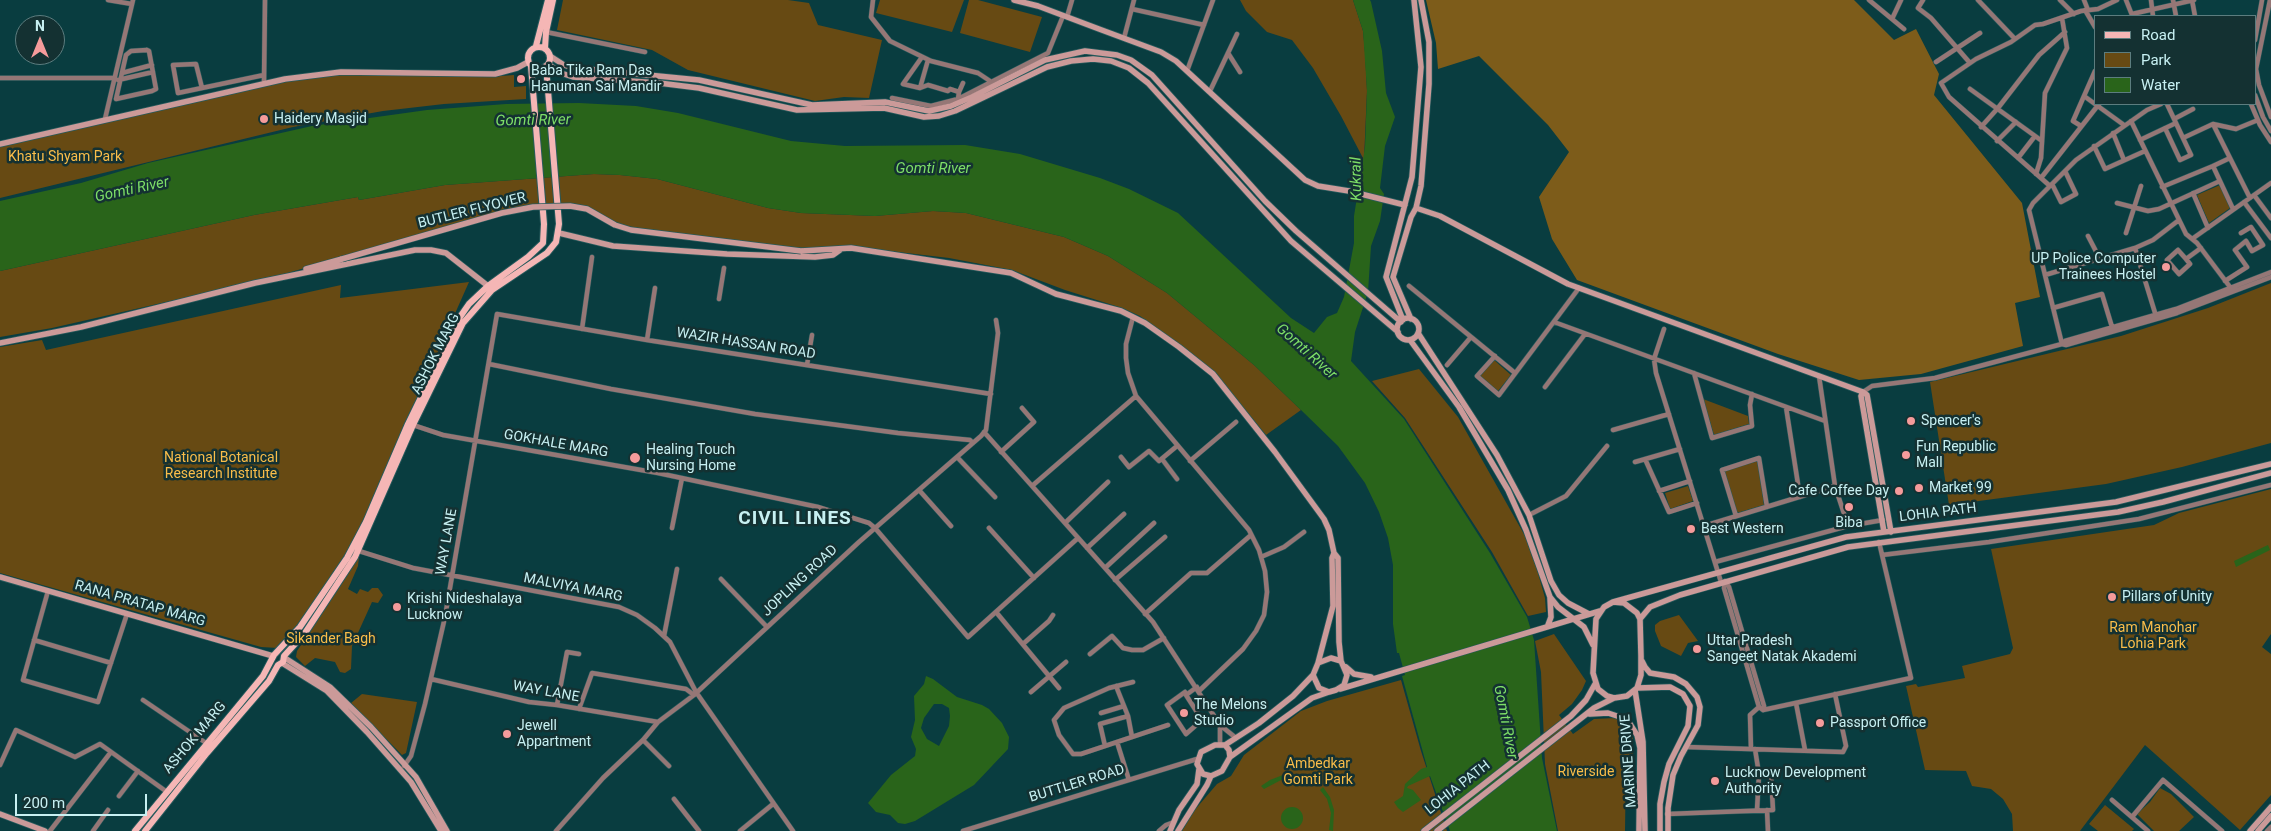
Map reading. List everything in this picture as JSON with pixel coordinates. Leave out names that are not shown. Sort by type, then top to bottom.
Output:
[{"type":"main road","points":[[547,253],[539,248],[543,242],[544,224],[529,52],[536,46],[548,0]]},
{"type":"main road","points":[[530,64],[540,69],[547,65],[550,56],[545,48],[546,32],[552,0]]},
{"type":"main road","points":[[536,46],[545,48]]},
{"type":"main road","name":"ASHOK MARG","points":[[134,831],[263,676],[305,633],[359,551],[414,426],[463,324],[473,310],[492,290],[553,247],[559,224],[547,65]]},
{"type":"main road","name":"ASHOK MARG","points":[[145,831],[207,753],[269,680],[279,659],[347,558],[366,522],[408,424],[460,317],[488,286],[539,248]]},
{"type":"street","points":[[105,119],[133,2],[108,0]]},
{"type":"street","points":[[264,83],[265,0]]},
{"type":"street","points":[[873,0],[872,17],[884,34],[896,45],[928,60],[978,73],[990,81]]},
{"type":"street","points":[[1014,0],[1065,16],[1124,38],[1160,52],[1176,61],[1305,180],[1318,186],[1349,191],[1403,204]]},
{"type":"street","points":[[892,98],[931,106],[958,99],[1048,53],[1072,0]]},
{"type":"street","points":[[1124,38],[1134,0]]},
{"type":"street","points":[[1187,71],[1213,0]]},
{"type":"street","points":[[1398,332],[1402,321],[1386,277],[1401,222],[1403,204],[1410,185],[1421,67],[1419,27],[1414,0]]},
{"type":"street","points":[[1421,0],[1429,42],[1429,84],[1421,188],[1416,208],[1408,224],[1393,277],[1411,319],[1417,324],[1418,332],[1476,419],[1530,515],[1552,581],[1559,594],[1568,603],[1589,614]]},
{"type":"street","points":[[1869,0],[1904,29]]},
{"type":"street","points":[[1892,19],[1902,0]]},
{"type":"street","points":[[1923,0],[1918,8],[1931,18],[1970,63]]},
{"type":"street","points":[[1978,0],[2015,39]]},
{"type":"street","points":[[2060,0],[2074,14]]},
{"type":"street","points":[[2084,0],[2094,25]]},
{"type":"street","points":[[2065,171],[2076,194],[2061,202],[2051,185],[1949,97],[1941,85],[1942,81],[1970,63],[2015,39],[2035,25],[2087,10],[2098,9],[2116,0]]},
{"type":"street","points":[[2126,0],[2132,15],[2173,2],[2193,0],[2195,15]]},
{"type":"street","points":[[2151,0],[2153,15]]},
{"type":"street","points":[[2256,34],[2262,0]]},
{"type":"street","points":[[2270,0],[2256,69],[2259,85],[2271,117]]},
{"type":"street","points":[[2173,2],[2176,15]]},
{"type":"street","points":[[1132,9],[1204,25]]},
{"type":"street","points":[[2036,174],[2041,158],[2044,93],[2067,48],[2062,18]]},
{"type":"street","points":[[546,32],[645,52]]},
{"type":"street","points":[[1981,126],[1998,108],[2038,55],[2065,32]]},
{"type":"street","points":[[1936,62],[1980,33]]},
{"type":"street","points":[[1210,91],[1237,34]]},
{"type":"street","points":[[130,51],[149,51],[153,72],[157,86],[152,91],[118,100],[115,97],[116,78],[122,72],[126,55],[130,51]]},
{"type":"street","points":[[550,56],[564,65],[576,68],[699,80],[812,105],[885,102],[929,111],[951,106],[972,97],[1045,60],[1085,51],[1117,55],[1131,60],[1152,75],[1275,210],[1349,280],[1402,321]]},
{"type":"street","points":[[1228,53],[1240,72]]},
{"type":"street","points":[[922,57],[903,84],[920,88],[928,85],[960,92]]},
{"type":"street","points":[[547,65],[560,73],[573,77],[659,83],[699,88],[798,110],[884,108],[924,117],[939,116],[955,111],[1047,67],[1071,61],[1093,59],[1111,61],[1129,68],[1148,82],[1268,216],[1292,240],[1398,332],[1402,338],[1410,340],[1458,407],[1508,490],[1526,530],[1550,597],[1552,608],[1548,625]]},
{"type":"street","points":[[920,88],[928,60]]},
{"type":"street","points":[[202,88],[196,64],[173,65],[178,93],[202,88],[264,75]]},
{"type":"street","points":[[0,144],[264,83],[341,72],[495,74],[530,64]]},
{"type":"street","points":[[122,72],[152,65]]},
{"type":"street","points":[[0,78],[116,78],[153,72]]},
{"type":"street","points":[[2081,126],[2073,121],[2094,73]]},
{"type":"street","points":[[958,99],[963,83]]},
{"type":"street","points":[[1970,89],[2042,142]]},
{"type":"street","points":[[2084,96],[2094,102]]},
{"type":"street","points":[[2256,97],[2263,117],[2271,131]]},
{"type":"street","points":[[2041,178],[2098,105],[2124,125]]},
{"type":"street","points":[[2062,344],[2029,210],[2033,203],[2065,171],[2094,146],[2124,125],[2159,105]]},
{"type":"street","points":[[2165,128],[2180,160],[2191,156],[2167,105]]},
{"type":"street","points":[[2252,105],[2258,120],[2271,142]]},
{"type":"street","points":[[2140,140],[2165,128],[2193,109]]},
{"type":"street","points":[[2183,138],[2214,124],[2236,129],[2258,120]]},
{"type":"street","points":[[2131,121],[2186,234],[2201,248],[2232,290]]},
{"type":"street","points":[[1998,141],[2016,122]]},
{"type":"street","points":[[2214,124],[2230,158],[2252,196],[2271,218]]},
{"type":"street","points":[[2113,133],[2124,160]]},
{"type":"street","points":[[2018,158],[2035,136]]},
{"type":"street","points":[[2094,146],[2104,169],[2144,151]]},
{"type":"street","points":[[2162,187],[2230,158]]},
{"type":"street","points":[[2213,166],[2234,210]]},
{"type":"street","points":[[2117,203],[2134,209],[2148,211],[2171,204],[2220,181]]},
{"type":"street","points":[[2192,239],[2271,183]]},
{"type":"street","points":[[1410,185],[1421,188]]},
{"type":"street","points":[[2126,233],[2142,186]]},
{"type":"street","points":[[2193,193],[2208,228]]},
{"type":"street","points":[[2244,202],[2271,238]]},
{"type":"street","name":"BUTLER FLYOVER","points":[[255,283],[502,213],[533,208],[570,206],[587,210],[615,225],[631,230],[815,254]]},
{"type":"street","points":[[1416,208],[1440,216],[1579,288],[1863,392],[1868,397],[1891,532]]},
{"type":"street","points":[[2045,275],[2135,248],[2153,240],[2179,220]]},
{"type":"street","points":[[1401,222],[1408,224]]},
{"type":"street","points":[[2225,281],[2247,268],[2235,250],[2246,242],[2252,251],[2263,245],[2251,227],[2241,233]]},
{"type":"street","points":[[558,233],[628,248],[815,254],[851,248],[1011,273],[1056,294],[1121,311],[1179,347],[1213,374],[1275,452],[1320,513],[1329,530],[1334,553],[1338,558],[1343,664],[1346,680],[1336,690],[1312,698],[1230,757],[1222,771],[1211,776],[1203,774],[1200,770]]},
{"type":"street","points":[[2088,236],[2100,259]]},
{"type":"street","points":[[2135,248],[2156,317]]},
{"type":"street","points":[[2186,259],[2201,248]]},
{"type":"street","points":[[0,343],[81,327],[255,283],[415,250],[431,250],[446,253],[488,286]]},
{"type":"street","points":[[2178,250],[2186,259],[2190,264],[2179,274],[2167,260],[2178,250]]},
{"type":"street","points":[[582,329],[592,257]]},
{"type":"street","points":[[719,299],[724,268]]},
{"type":"street","points":[[2232,290],[2271,272]]},
{"type":"street","points":[[1884,532],[1861,396],[1863,392],[1872,386],[1935,378],[2062,344],[2066,345],[2156,317],[2271,277]]},
{"type":"street","points":[[1409,286],[1516,373]]},
{"type":"street","points":[[647,340],[655,288]]},
{"type":"street","points":[[1495,356],[1477,376],[1499,395],[1579,288]]},
{"type":"street","points":[[2053,308],[2102,294],[2112,327]]},
{"type":"street","name":"WAZIR HASSAN ROAD","points":[[498,314],[647,340],[990,394]]},
{"type":"street","name":"WAY LANE","points":[[403,766],[411,756],[431,679],[452,575],[498,314]]},
{"type":"street","points":[[1133,317],[1127,336],[1126,358],[1128,373],[1136,396],[1251,535],[1261,557],[1267,592],[1264,615],[1256,631],[1243,649],[1198,689],[1186,694],[1185,692],[1167,705],[1186,734],[1202,720],[1186,694]]},
{"type":"street","points":[[2062,344],[2065,341],[2112,327],[2156,317]]},
{"type":"street","points":[[1402,321],[1411,319]]},
{"type":"street","points":[[996,320],[998,333],[984,432],[1145,614],[1164,638],[1220,725],[1236,738]]},
{"type":"street","points":[[1554,322],[1825,421]]},
{"type":"street","points":[[1664,329],[1654,359],[1718,573],[1729,587],[1764,706],[1761,709]]},
{"type":"street","points":[[1410,340],[1418,332]]},
{"type":"street","points":[[1545,387],[1586,334]]},
{"type":"street","points":[[807,365],[812,335]]},
{"type":"street","points":[[1447,364],[1471,336]]},
{"type":"street","points":[[489,364],[611,389],[754,414],[898,433],[970,440],[973,443]]},
{"type":"street","points":[[1694,373],[1712,438],[1752,426],[1750,404],[1752,394]]},
{"type":"street","points":[[1819,376],[1835,486],[1848,526]]},
{"type":"street","points":[[1032,486],[1136,396]]},
{"type":"street","points":[[1786,407],[1800,497]]},
{"type":"street","points":[[1002,452],[1034,422],[1022,408]]},
{"type":"street","points":[[1613,430],[1669,414]]},
{"type":"street","points":[[1190,461],[1236,422]]},
{"type":"street","name":"GOKHALE MARG","points":[[414,426],[443,435],[682,478],[818,507],[869,523],[968,637],[996,612]]},
{"type":"street","name":"JOPLING ROAD","points":[[556,831],[603,778],[644,740],[658,722],[695,694],[875,528],[984,432]]},
{"type":"street","points":[[1121,457],[1129,467],[1149,451],[1159,461],[1177,446]]},
{"type":"street","points":[[1530,515],[1566,496],[1607,446]]},
{"type":"street","points":[[1635,462],[1680,449]]},
{"type":"street","points":[[957,457],[994,497]]},
{"type":"street","points":[[1736,516],[1722,470],[1760,458],[1767,507]]},
{"type":"street","points":[[1162,459],[1177,479]]},
{"type":"street","points":[[1645,459],[1669,512],[1697,503]]},
{"type":"street","name":"LOHIA PATH","points":[[1336,690],[1600,611],[1613,602],[1846,537],[2116,502],[2271,464]]},
{"type":"street","name":"LOHIA PATH","points":[[1640,619],[1650,607],[1680,594],[1848,547],[2118,512],[2271,472]]},
{"type":"street","points":[[672,528],[682,478]]},
{"type":"street","points":[[1659,491],[1690,481]]},
{"type":"street","points":[[1064,523],[1108,482]]},
{"type":"street","points":[[1882,555],[1989,542],[2139,519],[2271,485]]},
{"type":"street","points":[[1704,526],[1835,486]]},
{"type":"street","points":[[919,490],[951,526]]},
{"type":"street","points":[[1087,548],[1124,514]]},
{"type":"street","points":[[1715,562],[1848,526],[1888,519]]},
{"type":"street","points":[[1104,568],[1154,523]]},
{"type":"street","points":[[989,528],[1034,578]]},
{"type":"street","points":[[1261,557],[1284,546],[1304,532]]},
{"type":"street","points":[[1145,614],[1191,572],[1207,573],[1251,535]]},
{"type":"street","points":[[1115,580],[1165,537]]},
{"type":"street","points":[[1060,688],[996,612],[1078,538]]},
{"type":"street","points":[[1757,810],[1759,774],[1753,749],[1750,715],[1761,709],[1911,678],[1879,542]]},
{"type":"street","name":"MALVIYA MARG","points":[[359,551],[413,568],[619,606],[637,615],[670,642],[683,664],[695,694],[793,831]]},
{"type":"street","points":[[1170,831],[1179,810],[1197,784],[1200,770],[1197,758],[1203,750],[1223,745],[1259,723],[1293,696],[1313,675],[1333,606],[1332,558],[1334,553]]},
{"type":"street","points":[[664,636],[677,569]]},
{"type":"street","points":[[1732,569],[1735,578]]},
{"type":"street","name":"RANA PRATAP MARG","points":[[0,577],[279,659],[330,687],[371,727],[403,766],[416,777],[447,831]]},
{"type":"street","points":[[721,578],[767,627]]},
{"type":"street","points":[[48,591],[23,680],[98,702],[128,614]]},
{"type":"street","points":[[1550,597],[1558,607],[1584,626],[1594,647]]},
{"type":"street","points":[[1613,602],[1629,605],[1640,619]]},
{"type":"street","points":[[1600,611],[1595,624],[1595,684],[1602,692],[1614,698]]},
{"type":"street","points":[[1023,644],[1049,621],[1053,615]]},
{"type":"street","name":"MARINE DRIVE","points":[[1640,619],[1641,675],[1636,689],[1643,742],[1645,831]]},
{"type":"street","points":[[1090,654],[1112,636],[1123,648],[1132,650],[1143,650],[1164,638]]},
{"type":"street","points":[[34,640],[111,663]]},
{"type":"street","points":[[557,705],[567,652],[579,654]]},
{"type":"street","points":[[1641,656],[1648,671],[1656,675],[1681,680],[1697,697],[1700,707],[1700,719],[1673,775],[1668,814],[1668,831]]},
{"type":"street","points":[[1318,663],[1330,658],[1343,664],[1354,674],[1376,677]]},
{"type":"street","points":[[1031,692],[1066,662]]},
{"type":"street","points":[[579,709],[592,673],[686,689],[695,694]]},
{"type":"street","points":[[1313,675],[1316,684],[1329,692]]},
{"type":"street","name":"WAY LANE","points":[[431,679],[530,702],[658,722]]},
{"type":"street","points":[[1133,682],[1116,686],[1064,708],[1054,720],[1059,736],[1073,754],[1105,746],[1168,725]]},
{"type":"street","name":"LOHIA PATH","points":[[1424,831],[1571,716],[1586,700],[1595,684]]},
{"type":"street","points":[[1116,686],[1128,716],[1132,737]]},
{"type":"street","name":"LOHIA PATH","points":[[1437,831],[1586,715],[1614,698],[1627,696],[1636,689],[1670,687],[1680,691],[1690,706],[1688,726],[1669,764],[1664,782],[1660,831]]},
{"type":"street","points":[[1686,747],[1843,752],[1846,746],[1836,694]]},
{"type":"street","points":[[143,700],[206,743]]},
{"type":"street","points":[[1796,703],[1805,750]]},
{"type":"street","points":[[1101,713],[1124,706]]},
{"type":"street","name":"MARINE DRIVE","points":[[1586,715],[1608,713],[1620,717],[1630,724],[1637,735],[1640,748],[1639,831]]},
{"type":"street","points":[[1105,746],[1100,724],[1128,716]]},
{"type":"street","points":[[1220,725],[1223,745],[1229,750],[1230,757]]},
{"type":"street","points":[[0,765],[16,730],[75,757],[100,744],[167,792]]},
{"type":"street","points":[[644,740],[669,766]]},
{"type":"street","points":[[1117,742],[1129,780]]},
{"type":"street","points":[[50,831],[111,752]]},
{"type":"street","name":"BUTTLER ROAD","points":[[962,831],[1197,758]]},
{"type":"street","name":"RANA PRATAP MARG","points":[[403,766],[440,831]]},
{"type":"street","points":[[119,796],[138,771]]},
{"type":"street","points":[[1660,814],[1773,810],[1771,774],[1759,774]]},
{"type":"street","points":[[1178,831],[1211,776]]},
{"type":"street","points":[[2132,817],[2164,780],[2222,831]]},
{"type":"street","points":[[674,799],[699,831]]},
{"type":"street","points":[[2112,800],[2148,831]]},
{"type":"street","points":[[740,831],[773,804]]},
{"type":"street","points":[[2255,830],[2271,807]]},
{"type":"street","points":[[93,831],[108,810]]},
{"type":"street","points":[[1767,810],[1768,831]]},
{"type":"street","points":[[0,814],[28,828],[45,831]]},
{"type":"street","points":[[2255,830],[2271,816]]},
{"type":"street","points":[[1159,831],[1166,825],[1174,822]]},
{"type":"street","points":[[2267,831],[2271,827]]},
{"type":"green space","points":[[563,0],[788,0],[809,3],[818,25],[882,40],[869,98],[844,97],[815,101],[688,70],[652,50],[557,30]]},
{"type":"green space","points":[[880,0],[964,0],[952,32],[876,13]]},
{"type":"green space","points":[[969,0],[978,0],[1042,17],[1030,52],[960,33]]},
{"type":"green space","points":[[1240,0],[1353,0],[1363,31],[1365,52],[1367,91],[1364,160],[1313,68],[1292,40],[1267,32],[1246,11]]},
{"type":"green space","name":"Khatu Shyam Park","points":[[343,74],[487,77],[514,75],[514,87],[526,86],[526,99],[444,104],[383,111],[293,127],[0,198],[0,146],[265,84]]},
{"type":"green space","points":[[594,174],[657,179],[768,208],[801,213],[875,216],[933,211],[966,213],[1064,237],[1108,256],[1167,293],[1254,365],[1301,410],[1266,435],[1213,371],[1140,316],[1012,270],[949,258],[847,246],[804,249],[770,247],[700,236],[625,229],[577,207],[527,208],[377,247],[267,279],[52,328],[0,337],[0,271],[254,215],[358,197],[359,200],[445,185]]},
{"type":"green space","points":[[2220,185],[2230,208],[2209,223],[2197,195]]},
{"type":"green space","name":"National Botanical Research Institute","points":[[469,282],[354,541],[295,631],[278,648],[261,647],[0,573],[0,347],[42,340],[46,350],[341,285],[340,298]]},
{"type":"green space","points":[[2271,283],[2271,443],[2182,467],[2106,484],[1949,505],[1930,382],[2121,336],[2208,308]]},
{"type":"green space","points":[[1494,360],[1511,375],[1498,391],[1480,376]]},
{"type":"green space","points":[[1419,369],[1458,417],[1525,536],[1545,598],[1546,612],[1528,616],[1492,552],[1405,418],[1372,381]]},
{"type":"green space","points":[[1703,399],[1748,416],[1749,424],[1714,435]]},
{"type":"green space","points":[[1758,461],[1764,505],[1737,513],[1724,471]]},
{"type":"green space","points":[[1688,486],[1693,501],[1670,509],[1665,493]]},
{"type":"green space","name":"Ram Manohar Lohia Park","points":[[2271,489],[2271,634],[2262,647],[2271,654],[2271,795],[2240,830],[2145,745],[2080,831],[2013,831],[2012,814],[2003,799],[1991,789],[1972,786],[1966,771],[1925,770],[1906,686],[1916,684],[1918,687],[1965,678],[1962,666],[2010,654],[2013,648],[1991,549],[2154,525],[2179,513]]},
{"type":"green space","name":"Sikander Bagh","points":[[359,557],[358,566],[348,589],[357,594],[360,589],[368,592],[372,588],[378,588],[383,595],[378,603],[372,602],[352,646],[351,669],[345,673],[340,672],[335,662],[315,658],[305,666],[296,657],[297,651]]},
{"type":"green space","points":[[1679,615],[1698,641],[1688,643],[1681,656],[1661,646],[1655,631],[1655,625],[1660,621]]},
{"type":"green space","name":"Riverside","points":[[1554,634],[1586,681],[1572,704],[1559,715],[1573,734],[1594,719],[1615,718],[1625,724],[1633,735],[1633,759],[1626,761],[1625,831],[1558,831],[1545,764],[1541,672],[1535,641]]},
{"type":"green space","name":"Ambedkar Gomti Park","points":[[1401,680],[1421,751],[1447,831],[1182,831],[1193,812],[1217,784],[1231,776],[1244,755],[1301,711],[1327,701]]},
{"type":"green space","points":[[362,694],[417,702],[406,753],[402,755],[351,703]]},
{"type":"green space","points":[[2160,788],[2171,794],[2194,817],[2179,831],[2154,831],[2137,814],[2150,802]]},
{"type":"green space","points":[[2105,805],[2134,829],[2132,831],[2098,831],[2089,824]]},
{"type":"shaded area","points":[[1426,0],[1854,0],[1894,40],[1916,29],[1939,74],[1934,95],[2022,203],[2040,297],[2015,303],[2023,346],[1921,374],[1859,380],[1778,354],[1577,280],[1552,239],[1539,197],[1569,152],[1548,125],[1479,56],[1438,69],[1436,43]]},
{"type":"water","name":"Gomti River","points":[[1353,0],[1370,0],[1371,2],[1382,51],[1386,93],[1395,117],[1385,146],[1380,188],[1384,194],[1380,221],[1371,246],[1368,292],[1355,332],[1351,361],[1404,419],[1490,553],[1527,617],[1534,640],[1542,758],[1557,831],[1450,831],[1430,776],[1407,788],[1413,790],[1421,800],[1403,812],[1398,808],[1394,802],[1403,796],[1405,784],[1421,769],[1427,767],[1402,676],[1405,675],[1399,653],[1397,653],[1393,624],[1393,565],[1388,538],[1379,512],[1365,483],[1338,446],[1301,410],[1254,365],[1167,293],[1108,256],[1064,237],[966,213],[933,211],[875,216],[801,213],[768,208],[657,179],[594,174],[445,185],[359,200],[358,197],[254,215],[0,271],[0,201],[81,183],[148,163],[312,126],[427,110],[506,104],[579,103],[636,106],[678,113],[791,141],[845,146],[965,145],[1020,154],[1100,178],[1129,189],[1178,213],[1291,318],[1314,333],[1327,317],[1337,313],[1344,297],[1354,243],[1354,216],[1365,147],[1367,91],[1363,31]]},
{"type":"water","points":[[2268,545],[2270,550],[2236,567],[2234,561]]},
{"type":"water","points":[[926,676],[957,697],[989,709],[1002,723],[1009,737],[1008,749],[974,785],[915,821],[905,824],[898,823],[890,815],[876,812],[868,803],[891,775],[915,756],[916,749],[911,737],[915,720],[914,696],[924,684]],"holes":[[[934,704],[942,704],[949,708],[950,716],[949,726],[939,746],[927,739],[921,728],[924,718]]]},
{"type":"water","points":[[1283,775],[1305,777],[1304,780],[1283,779],[1264,789],[1261,786],[1270,780]]},
{"type":"water","points":[[1323,787],[1330,797],[1334,810],[1333,831],[1329,830],[1331,813],[1327,799],[1320,790]]},
{"type":"water","points":[[1292,807],[1300,810],[1303,818],[1300,826],[1292,829],[1284,826],[1281,818],[1284,810]]},
{"type":"place","name":"Baba Tika Ram Das Hanuman Sai Mandir","points":[[521,79]]},
{"type":"place","name":"Haidery Masjid","points":[[264,119]]},
{"type":"place","name":"UP Police Computer Trainees Hostel","points":[[2166,267]]},
{"type":"place","name":"Spencer's","points":[[1911,421]]},
{"type":"place","name":"Fun Republic Mall","points":[[1906,455]]},
{"type":"place","name":"Healing Touch Nursing Home","points":[[635,458]]},
{"type":"place","name":"Market 99","points":[[1919,488]]},
{"type":"place","name":"Cafe Coffee Day","points":[[1899,491]]},
{"type":"place","name":"Biba","points":[[1849,507]]},
{"type":"place","name":"Best Western","points":[[1691,529]]},
{"type":"place","name":"Pillars of Unity","points":[[2112,597]]},
{"type":"place","name":"Krishi Nideshalaya Lucknow","points":[[397,607]]},
{"type":"place","name":"Uttar Pradesh Sangeet Natak Akademi","points":[[1697,649]]},
{"type":"place","name":"The Melons Studio","points":[[1184,713]]},
{"type":"place","name":"Passport Office","points":[[1820,723]]},
{"type":"place","name":"Jewell Appartment","points":[[507,734]]},
{"type":"place","name":"Lucknow Development Authority","points":[[1715,781]]},
{"type":"district","name":"CIVIL LINES","points":[[795,519]]},
{"type":"water label","name":"Kukrail","points":[[1357,179]]}]
